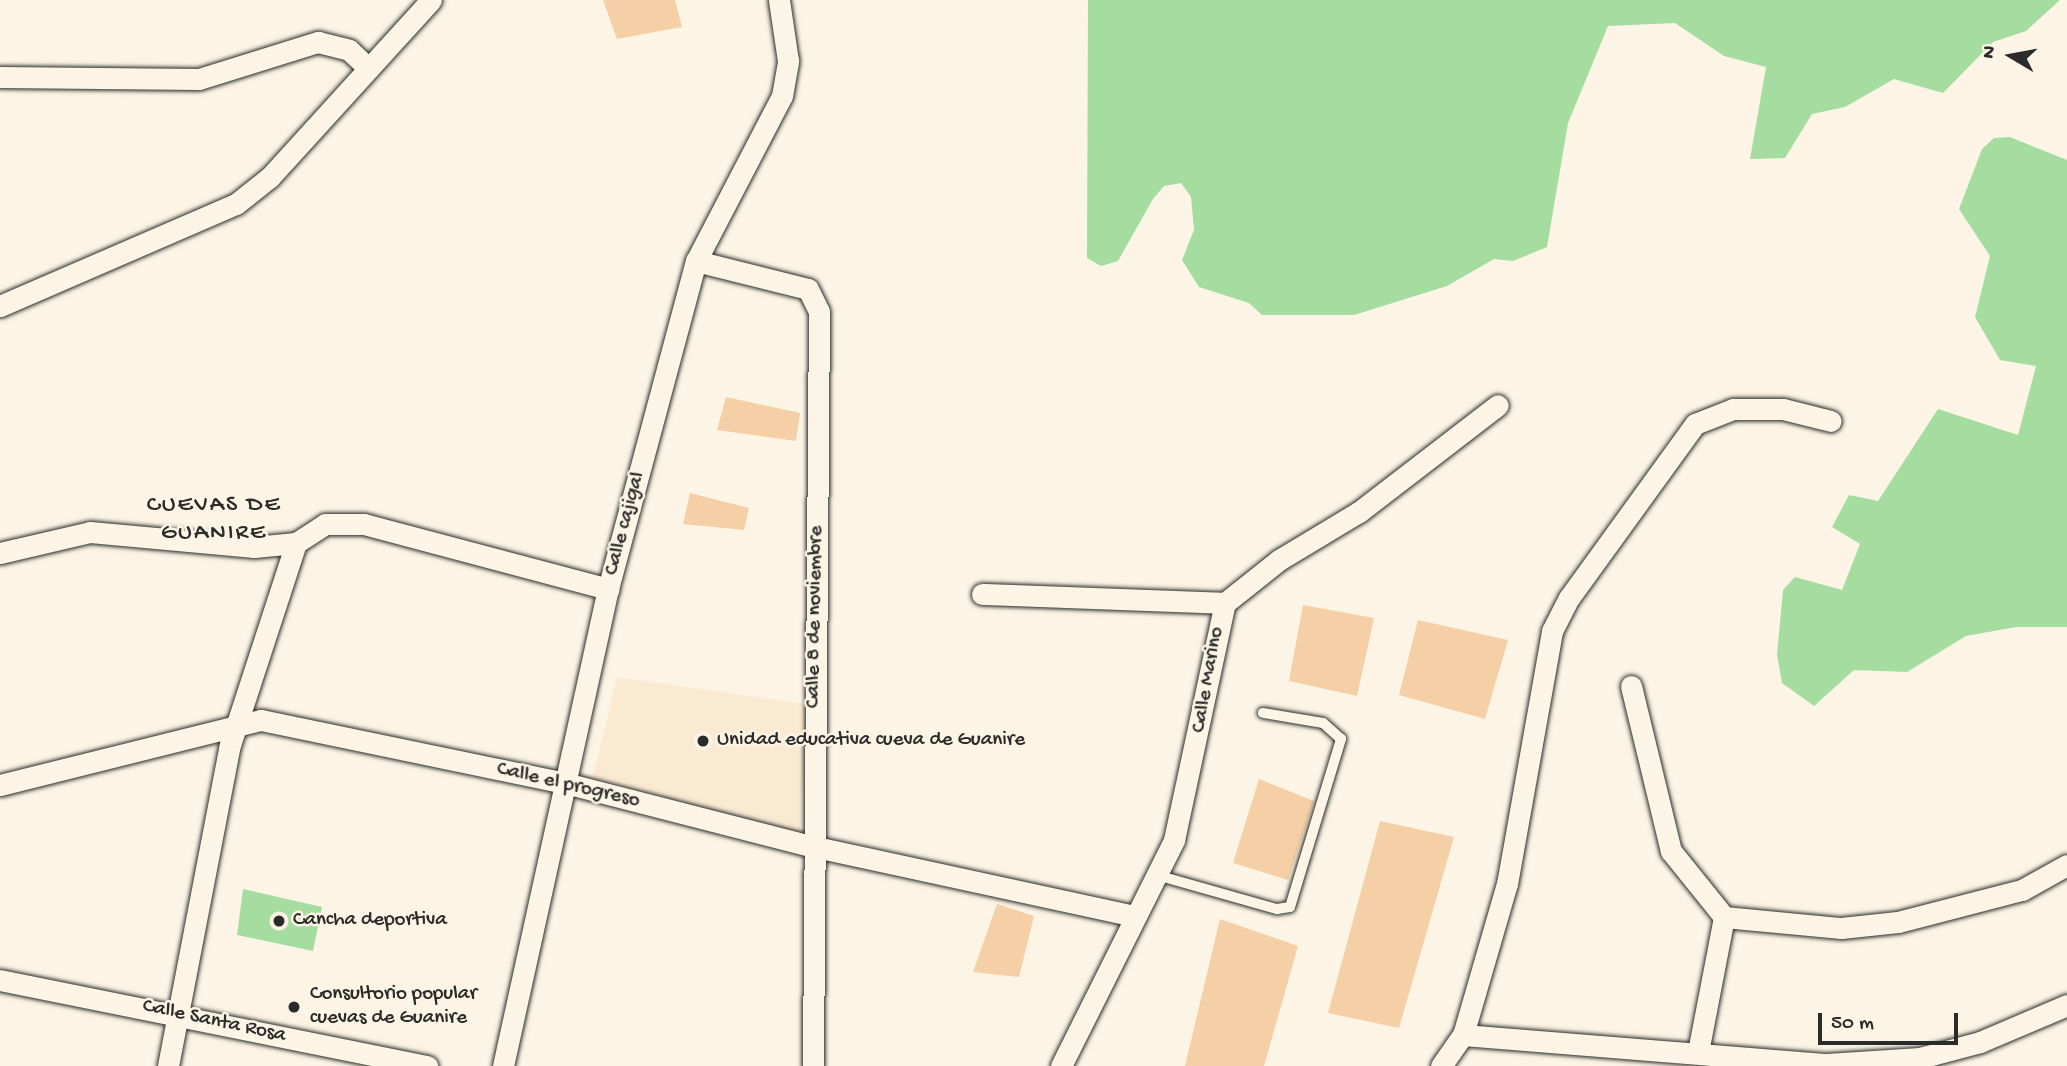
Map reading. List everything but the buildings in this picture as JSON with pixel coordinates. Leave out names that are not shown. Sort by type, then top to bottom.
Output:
[{"type":"street","points":[[0,306],[236,204],[270,177],[366,66],[431,0]]},
{"type":"street","name":"Calle cajigal","points":[[503,1066],[608,589],[695,261],[782,96],[788,61],[779,0]]},
{"type":"street","points":[[0,77],[199,79],[318,42],[349,50],[366,66]]},
{"type":"street","name":"Calle 8 de noviembre","points":[[695,261],[808,289],[819,312],[811,846],[813,1066]]},
{"type":"street","name":"Calle Marino","points":[[1061,1066],[1135,916],[1160,876],[1209,703],[1226,603],[1279,560],[1359,512],[1498,405]]},
{"type":"street","points":[[1441,1066],[1463,1035],[1507,884],[1552,631],[1570,598],[1695,424],[1733,409],[1783,410],[1831,421]]},
{"type":"street","points":[[0,553],[90,532],[254,547],[296,543],[325,524],[365,524],[608,589]]},
{"type":"street","points":[[168,1066],[234,730],[296,543]]},
{"type":"street","points":[[982,594],[1226,603]]},
{"type":"street","points":[[1631,686],[1671,851],[1724,917],[1841,928],[1898,922],[2022,890],[2067,865]]},
{"type":"street","name":"Calle el progreso","points":[[0,785],[234,730],[261,720],[565,783],[811,846],[1135,916]]},
{"type":"street","points":[[1698,1052],[1724,917]]},
{"type":"street","name":"Calle Santa Rosa","points":[[0,980],[427,1066]]},
{"type":"street","points":[[1463,1035],[1827,1064],[1920,1058],[1980,1042],[2067,1005]]},
{"type":"lane","points":[[1160,876],[1277,909],[1290,906],[1341,739],[1323,723],[1263,713]]},
{"type":"shaded area","name":"Unidad educativa cueva de Guanire","points":[[617,677],[806,704],[800,835],[593,777]]},
{"type":"green space","points":[[1088,0],[2060,0],[2026,31],[1993,42],[1943,93],[1894,79],[1845,107],[1812,114],[1785,158],[1750,159],[1766,67],[1724,56],[1675,23],[1608,26],[1568,123],[1547,247],[1513,261],[1494,259],[1447,286],[1354,315],[1262,315],[1249,303],[1199,287],[1182,260],[1194,230],[1191,197],[1181,183],[1164,186],[1153,199],[1118,261],[1101,266],[1087,258]]},
{"type":"green space","points":[[2010,137],[2067,160],[2067,627],[2016,627],[1966,636],[1907,672],[1854,670],[1814,706],[1782,683],[1777,655],[1783,590],[1795,577],[1842,590],[1860,544],[1832,527],[1849,495],[1878,501],[1938,409],[2018,435],[2036,366],[2000,360],[1975,317],[1990,256],[1959,209],[1982,149],[1994,138]]},
{"type":"green space","name":"Cancha deportiva","points":[[243,889],[322,907],[313,951],[237,935]]},
{"type":"place","name":"Unidad educativa cueva de Guanire","points":[[703,741]]},
{"type":"place","name":"Cancha deportiva","points":[[279,921]]},
{"type":"place","name":"Consultorio popular cuevas de Guanire","points":[[294,1007]]},
{"type":"district","name":"CUEVAS DE GUANIRE","points":[[214,520]]}]
